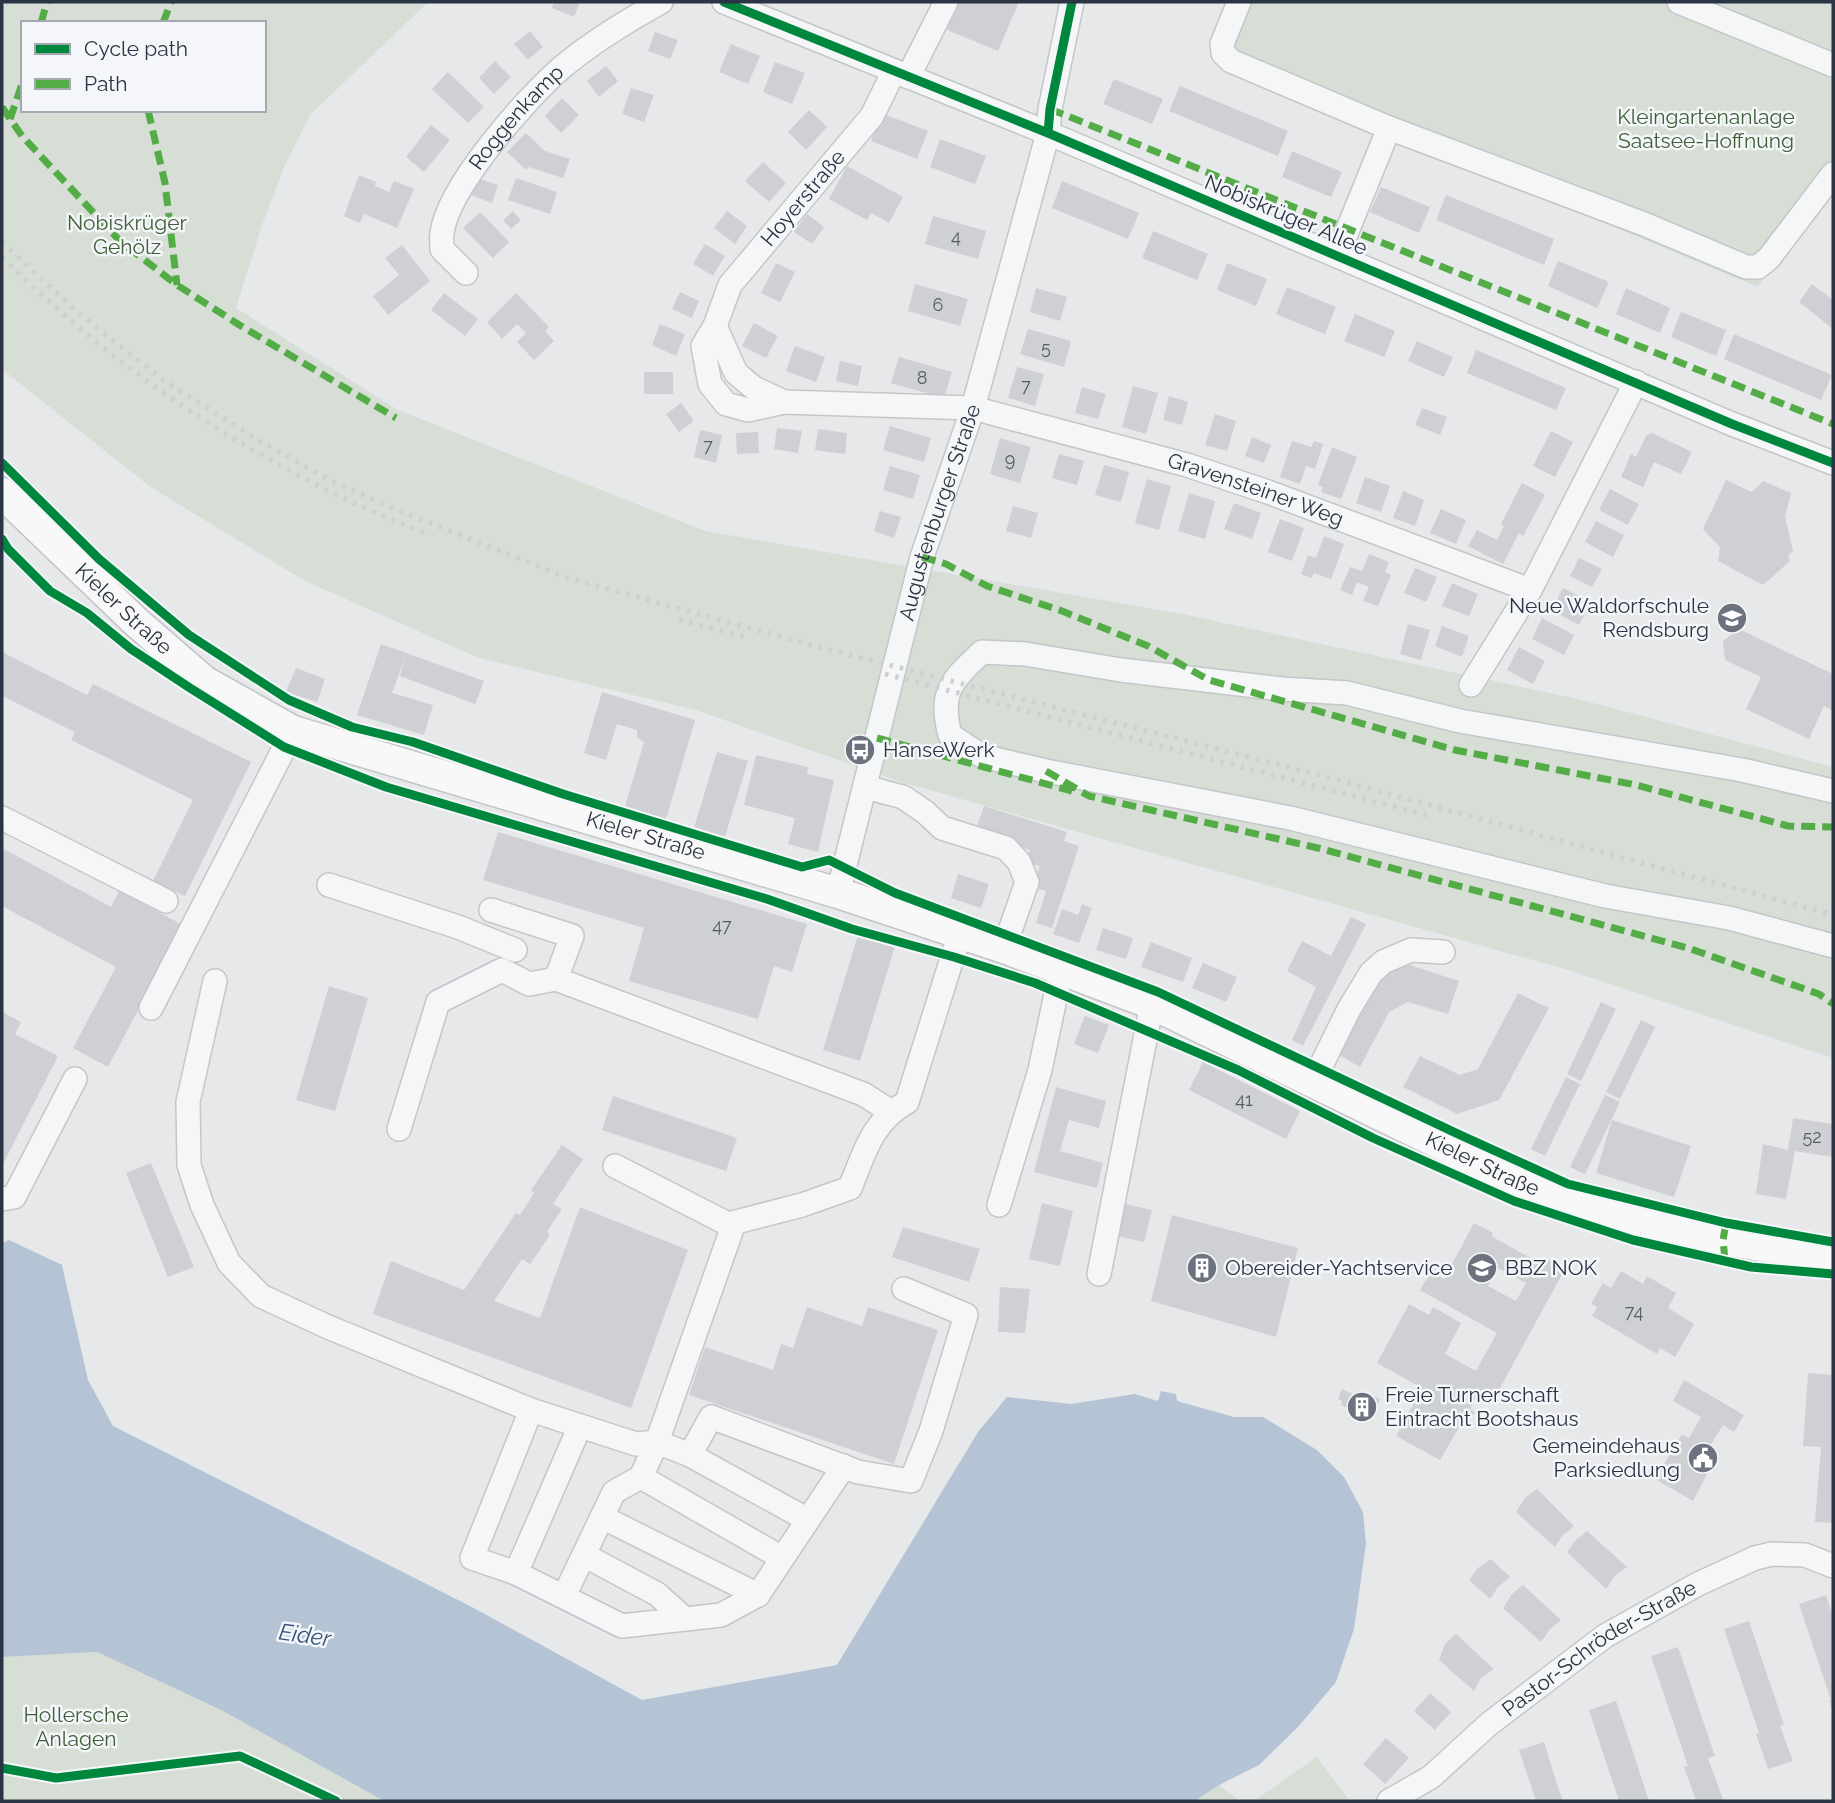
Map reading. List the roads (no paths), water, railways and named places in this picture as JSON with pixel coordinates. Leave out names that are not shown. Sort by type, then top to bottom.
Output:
[{"type":"main road","name":"Kieler Straße","points":[[6,506],[204,681],[293,730],[838,893],[1004,948],[1152,1004],[1520,1183],[1631,1220],[1723,1240],[1833,1257]]},
{"type":"street","name":"Roggenkamp","points":[[466,273],[443,248],[442,232],[457,194],[478,162],[512,117],[559,70],[613,29],[661,2]]},
{"type":"street","name":"Nobiskrüger Allee","points":[[724,2],[767,10],[901,74],[1048,133],[1732,424],[1833,463]]},
{"type":"street","name":"Hoyerstraße","points":[[946,2],[872,116],[730,285],[715,326],[736,373],[754,387],[783,402],[973,408]]},
{"type":"street","name":"Augustenburger Straße","points":[[838,893],[922,557],[973,408],[1048,133],[1050,109],[1072,2]]},
{"type":"street","points":[[1239,2],[1222,44],[1223,53],[1231,61],[1389,128],[1631,219],[1746,267],[1758,267],[1769,258],[1833,174]]},
{"type":"street","points":[[1679,2],[1833,65]]},
{"type":"street","points":[[1336,256],[1389,128]]},
{"type":"street","points":[[1471,685],[1530,590],[1636,383]]},
{"type":"street","name":"Gravensteiner Weg","points":[[973,408],[1187,465],[1268,492],[1530,590]]},
{"type":"street","points":[[1833,791],[1742,770],[1460,721],[1348,693],[1282,689],[1121,670],[1025,654],[982,652],[954,677],[944,710],[950,735],[982,756],[1290,818],[1605,896],[1729,918],[1833,946]]},
{"type":"street","points":[[151,1009],[293,730]]},
{"type":"street","points":[[865,787],[903,797],[942,828],[1006,848],[1019,862],[1027,882],[1004,948]]},
{"type":"street","points":[[2,818],[166,901]]},
{"type":"street","points":[[329,885],[458,927],[515,950]]},
{"type":"street","points":[[491,910],[572,936],[556,979]]},
{"type":"street","points":[[399,1129],[438,1002],[502,970],[536,924]]},
{"type":"street","points":[[615,1166],[729,1224],[802,1205],[850,1188],[874,1131],[890,1111],[906,1102],[911,1091],[960,933]]},
{"type":"street","points":[[1313,1082],[1349,1009],[1371,972],[1383,962],[1412,950],[1443,952]]},
{"type":"street","points":[[502,970],[529,984],[556,979],[863,1094],[890,1111]]},
{"type":"street","points":[[999,1205],[1040,1070],[1061,970]]},
{"type":"street","points":[[215,981],[188,1102],[189,1165],[202,1205],[229,1263],[261,1296],[328,1327],[531,1410],[636,1444],[657,1442],[690,1455],[808,1520]]},
{"type":"street","points":[[1099,1274],[1152,1004]]},
{"type":"street","points":[[2,1199],[14,1197],[75,1079]]},
{"type":"street","points":[[564,1596],[614,1492],[641,1477],[657,1442],[734,1223]]},
{"type":"street","points":[[690,1455],[710,1417],[858,1472],[911,1481],[931,1430],[966,1315],[904,1289]]},
{"type":"street","points":[[531,1410],[472,1558],[516,1573],[622,1626],[721,1615],[758,1595],[844,1466]]},
{"type":"street","points":[[516,1573],[580,1426]]},
{"type":"street","points":[[641,1477],[782,1558]]},
{"type":"street","points":[[602,1517],[758,1595]]},
{"type":"street","name":"Pastor-Schröder-Straße","points":[[1389,1801],[1431,1777],[1500,1716],[1605,1636],[1698,1584],[1755,1558],[1772,1554],[1805,1555],[1833,1566]]},
{"type":"street","points":[[584,1555],[657,1594],[685,1619]]},
{"type":"water","name":"Eider","points":[[9,1240],[62,1265],[88,1380],[113,1426],[470,1606],[642,1700],[837,1665],[978,1432],[1007,1397],[1071,1404],[1135,1394],[1158,1401],[1161,1391],[1176,1394],[1177,1401],[1234,1417],[1263,1417],[1317,1450],[1344,1477],[1363,1512],[1366,1544],[1354,1629],[1336,1682],[1298,1727],[1259,1765],[1219,1785],[1195,1801],[384,1801],[223,1711],[97,1652],[2,1657],[2,1243]]},
{"type":"railway","points":[[2,242],[76,311],[166,382],[260,441],[328,479],[390,507],[565,577],[811,645],[1323,776],[1833,915]]},
{"type":"railway","points":[[2,257],[97,343],[200,418],[311,482],[427,534]]},
{"type":"railway","points":[[679,620],[750,638]]},
{"type":"railway","points":[[885,674],[1430,816]]},
{"type":"place","name":"Neue Waldorfschule Rendsburg","points":[[1732,618]]},
{"type":"place","name":"HanseWerk","points":[[860,750]]},
{"type":"place","name":"Obereider-Yachtservice","points":[[1202,1268]]},
{"type":"place","name":"BBZ NOK","points":[[1482,1268]]},
{"type":"place","name":"Freie Turnerschaft Eintracht Bootshaus","points":[[1362,1407]]},
{"type":"place","name":"Gemeindehaus Parksiedlung","points":[[1703,1458]]},
{"type":"park label","name":"Kleingartenanlage Saatsee-Hoffnung","points":[[1706,129]]},
{"type":"park label","name":"Nobiskrüger Gehölz","points":[[127,235]]},
{"type":"park label","name":"Hollersche Anlagen","points":[[76,1727]]}]
